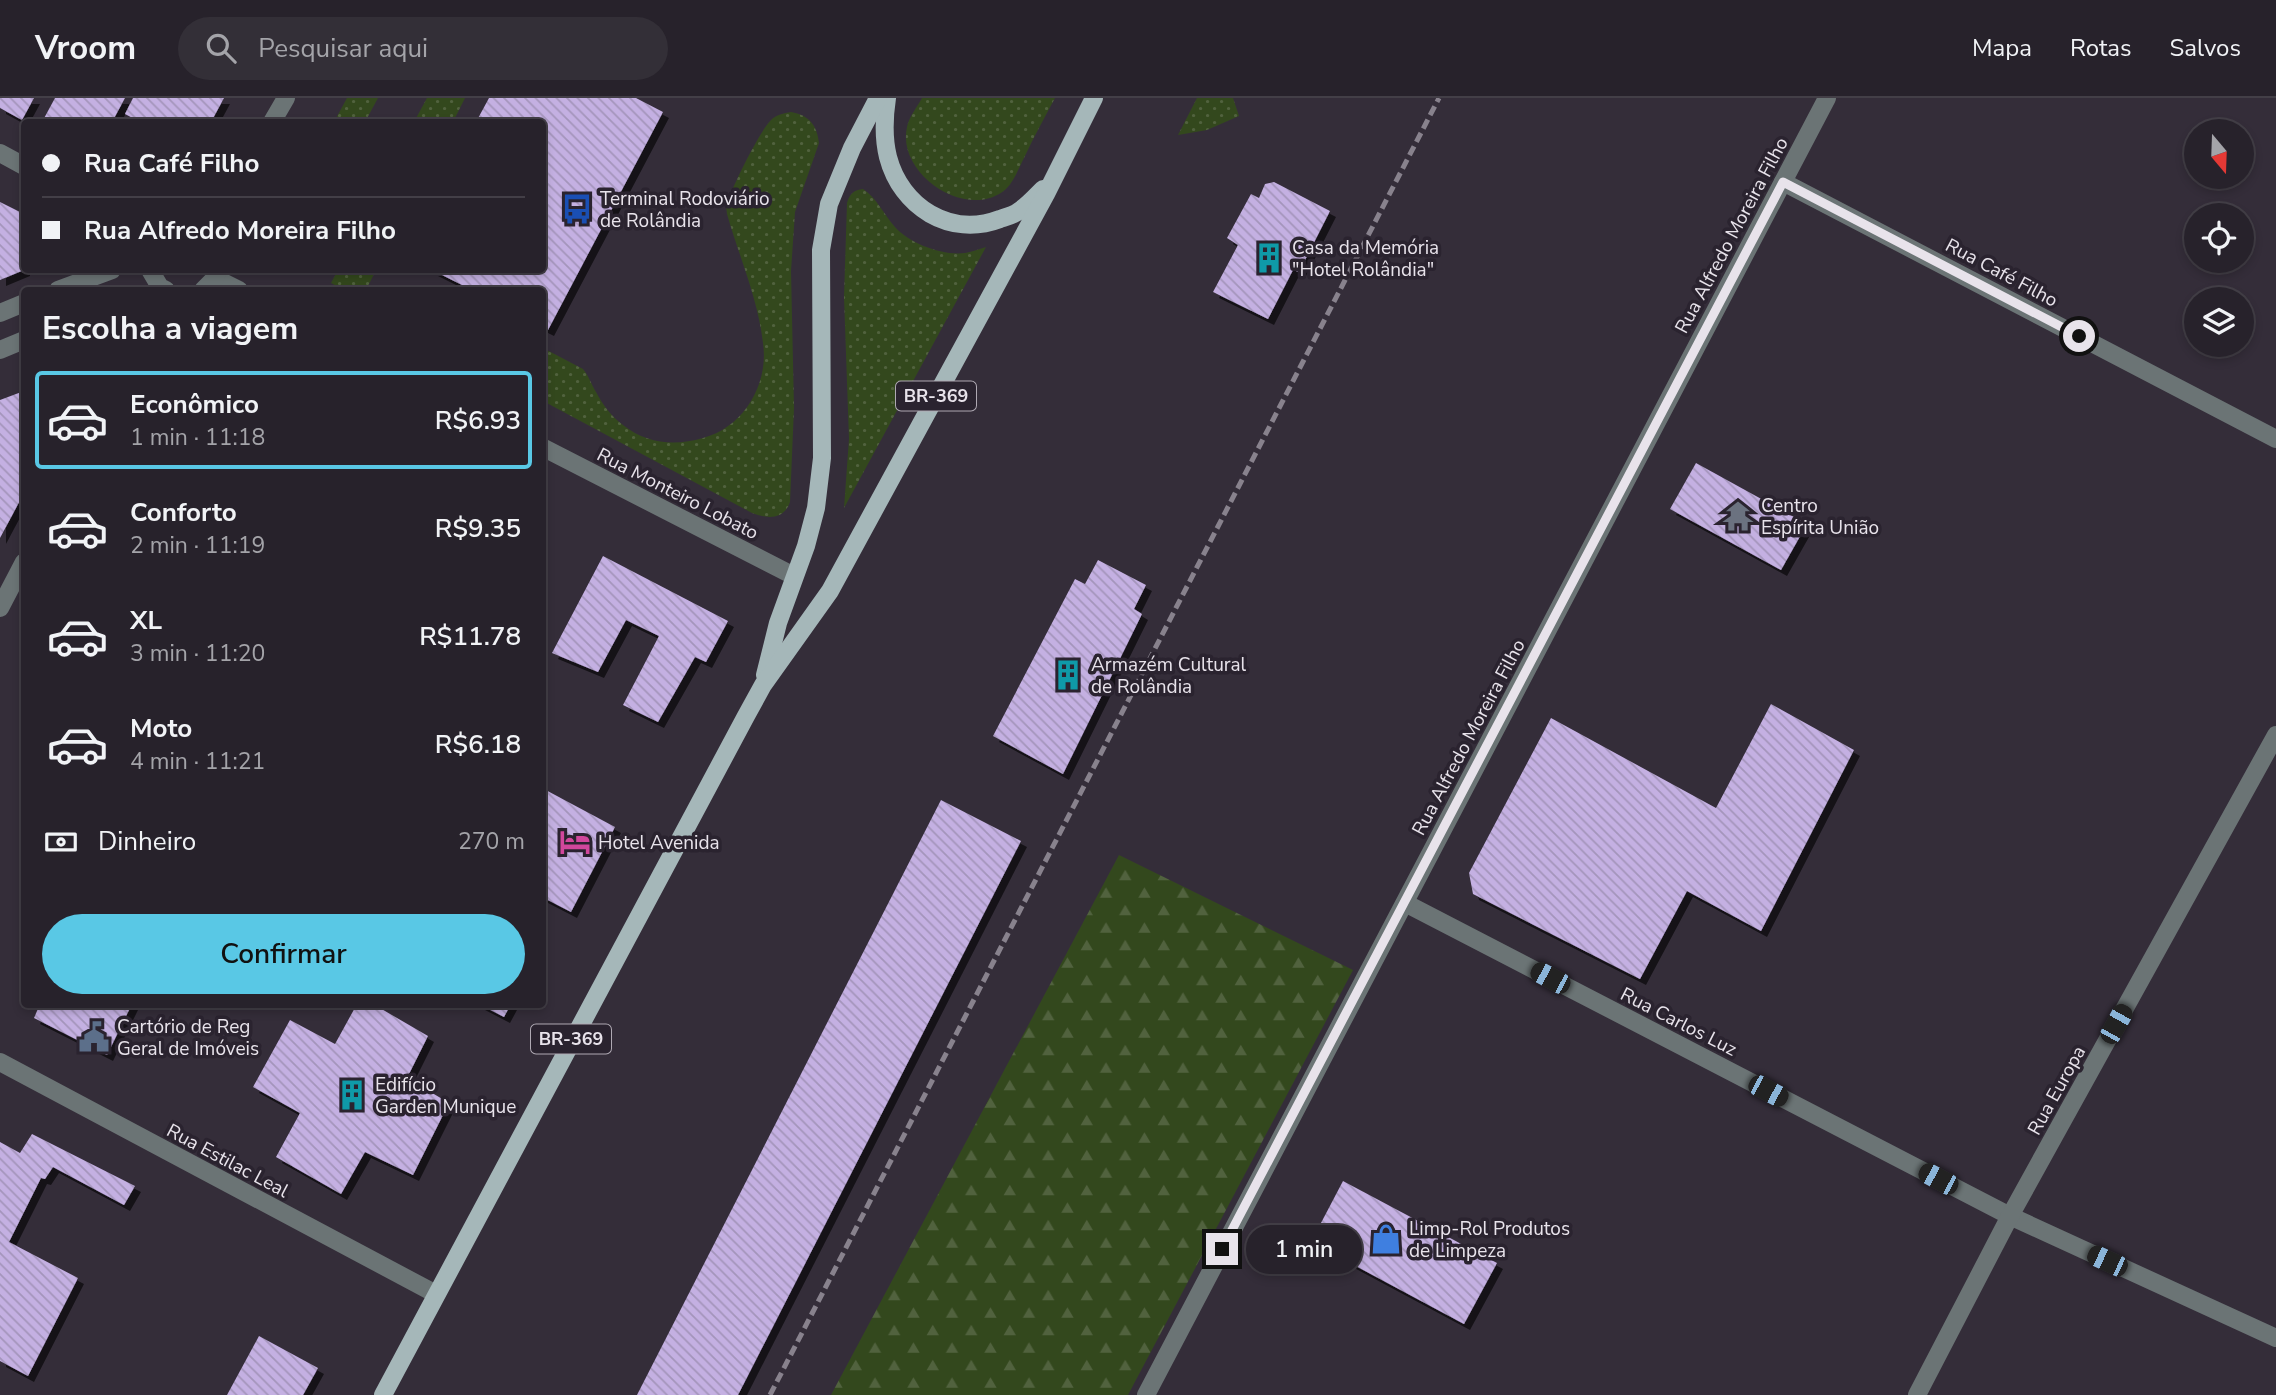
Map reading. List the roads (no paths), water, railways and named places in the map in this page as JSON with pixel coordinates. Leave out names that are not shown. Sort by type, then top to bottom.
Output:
[{"type":"main road","name":"BR-369","points":[[763,685],[778,623],[816,508],[822,458],[821,261],[829,204],[852,148],[878,98]]},
{"type":"main road","points":[[887,98],[883,127],[892,168],[909,197],[931,215],[958,225],[989,223],[1018,212],[1056,174]]},
{"type":"main road","name":"BR-369","points":[[383,1395],[763,685],[830,591],[1056,174],[1094,98]]},
{"type":"street","points":[[274,119],[286,98]]},
{"type":"street","name":"Rua Alfredo Moreira Filho","points":[[1146,1395],[1827,98]]},
{"type":"street","points":[[0,153],[21,164]]},
{"type":"street","name":"Rua Café Filho","points":[[1783,182],[2276,439]]},
{"type":"street","points":[[66,287],[104,273]]},
{"type":"street","points":[[212,279],[232,287]]},
{"type":"street","points":[[0,313],[21,304]]},
{"type":"street","points":[[0,349],[21,341]]},
{"type":"street","name":"Rua Monteiro Lobato","points":[[546,449],[794,576]]},
{"type":"street","points":[[0,608],[21,568]]},
{"type":"street","name":"Rua Europa","points":[[1916,1395],[2010,1216],[2276,735]]},
{"type":"street","name":"Rua Carlos Luz","points":[[1405,903],[2010,1216],[2276,1338]]},
{"type":"street","name":"Rua Estilac Leal","points":[[0,1062],[436,1294]]},
{"type":"railway","points":[[770,1395],[1439,98]]},
{"type":"place","name":"Terminal Rodoviário de Rolândia","points":[[577,209]]},
{"type":"place","name":"Casa da Memória \"Hotel Rolândia\"","points":[[1269,258]]},
{"type":"place","name":"Centro Espírita União","points":[[1738,516]]},
{"type":"place","name":"Armazém Cultural de Rolândia","points":[[1068,675]]},
{"type":"place","name":"Hotel Avenida","points":[[575,842]]},
{"type":"place","name":"Cartório de Reg Geral de Imóveis","points":[[94,1037]]},
{"type":"place","name":"Edifício Garden Munique","points":[[352,1095]]},
{"type":"place","name":"Limp-Rol Produtos de Limpeza","points":[[1386,1239]]}]
